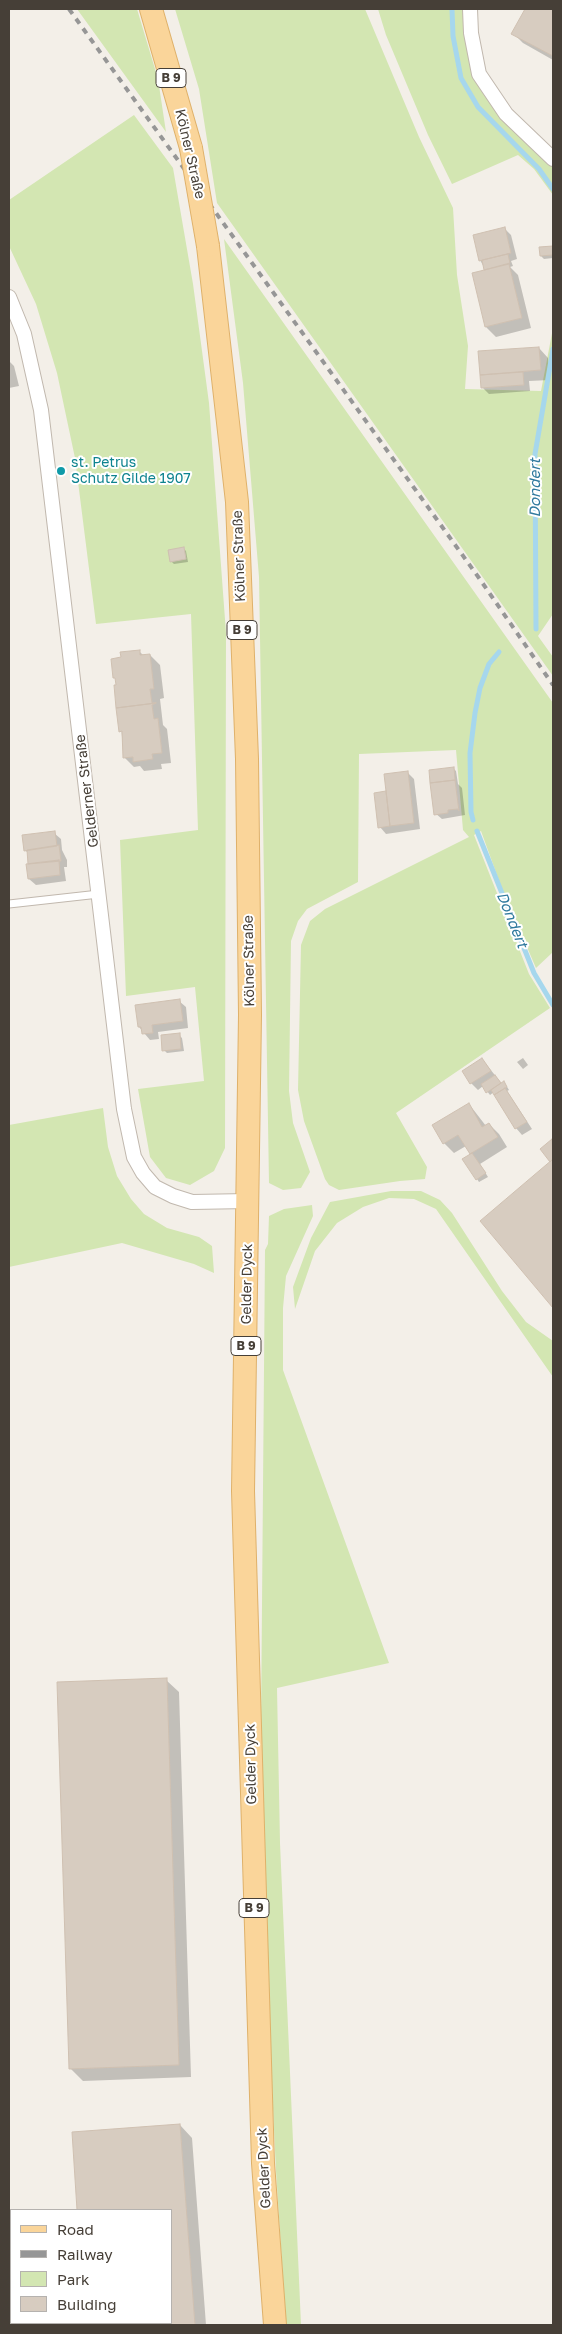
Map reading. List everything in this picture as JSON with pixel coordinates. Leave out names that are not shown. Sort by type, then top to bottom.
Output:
[{"type":"main road","name":"Kölner Straße","points":[[151,9],[191,148],[208,246],[237,502],[247,758],[250,1015],[248,1201]]},
{"type":"main road","name":"Gelder Dyck","points":[[248,1201],[243,1490],[263,2163],[275,2325]]},
{"type":"street","points":[[470,9],[471,33],[479,74],[506,114],[553,159]]},
{"type":"street","name":"Gelderner Straße","points":[[9,297],[24,334],[41,410],[124,1109],[134,1157],[143,1173],[155,1186],[173,1196],[192,1202],[248,1201]]},
{"type":"lane","points":[[9,904],[99,894]]},
{"type":"green space","points":[[77,9],[137,9],[158,79],[166,132]]},
{"type":"green space","points":[[175,9],[365,9],[419,137],[453,208],[457,275],[468,346],[465,389],[541,391],[553,328],[553,614],[538,636],[553,657],[553,676],[217,203],[199,89]]},
{"type":"green space","points":[[378,9],[464,9],[466,37],[507,121],[553,167],[553,195],[534,169],[518,155],[452,184],[428,135],[386,35]]},
{"type":"green space","points":[[134,115],[173,168],[193,284],[209,403],[226,633],[225,1148],[214,1171],[190,1185],[166,1178],[150,1157],[138,1089],[204,1081],[195,987],[126,996],[120,840],[198,830],[191,614],[96,624],[75,458],[57,373],[36,304],[9,246],[9,200]]},
{"type":"green space","points":[[224,239],[553,703],[553,952],[536,968],[502,889],[481,831],[474,835],[529,974],[550,1008],[396,1113],[427,1167],[425,1179],[339,1190],[329,1185],[325,1179],[304,1121],[298,1090],[301,945],[310,921],[325,909],[469,837],[463,830],[456,750],[359,754],[358,882],[307,909],[298,921],[291,941],[289,1091],[293,1123],[310,1172],[301,1188],[283,1190],[269,1183],[259,577],[243,383]]},
{"type":"green space","points":[[103,1108],[108,1147],[117,1176],[131,1199],[144,1214],[167,1228],[199,1237],[212,1246],[214,1273],[194,1264],[122,1243],[9,1267],[9,1125]]},
{"type":"green space","points":[[391,1191],[421,1191],[440,1200],[452,1213],[502,1291],[526,1322],[553,1341],[553,1377],[436,1209],[414,1199],[389,1198],[363,1207],[337,1223],[315,1251],[295,1309],[293,1287],[311,1238],[330,1202]]},
{"type":"green space","points":[[312,1205],[313,1216],[286,1276],[283,1308],[283,1370],[389,1663],[277,1688],[280,1843],[301,2325],[286,2325],[266,1963],[261,1723],[265,1250],[268,1244],[269,1216],[284,1209]]},
{"type":"building","points":[[525,9],[553,9],[553,56],[511,34]]},
{"type":"building","points":[[505,227],[511,253],[479,261],[473,235]]},
{"type":"building","points":[[553,246],[553,255],[540,256],[539,247]]},
{"type":"building","points":[[508,254],[510,263],[484,270],[482,260]]},
{"type":"building","points":[[509,264],[522,318],[485,327],[472,273]]},
{"type":"building","points":[[539,347],[541,370],[480,375],[478,351]]},
{"type":"building","points":[[523,372],[524,385],[481,388],[480,375]]},
{"type":"building","points":[[184,547],[186,559],[170,562],[168,550]]},
{"type":"building","points":[[140,650],[140,655],[150,654],[154,689],[150,689],[152,703],[156,703],[116,708],[114,685],[116,685],[115,678],[113,678],[111,659],[121,657],[120,652]]},
{"type":"building","points":[[156,703],[152,705],[154,719],[158,718],[162,753],[152,754],[153,759],[133,762],[133,757],[123,758],[122,731],[119,732],[116,708]]},
{"type":"building","points":[[454,767],[455,780],[430,783],[429,770]]},
{"type":"building","points":[[408,771],[414,823],[390,826],[384,774]]},
{"type":"building","points":[[455,780],[459,811],[458,809],[448,810],[448,813],[434,815],[430,783]]},
{"type":"building","points":[[386,791],[390,826],[378,828],[374,793]]},
{"type":"building","points":[[55,831],[57,846],[24,851],[22,835]]},
{"type":"building","points":[[59,845],[61,861],[28,864],[27,850]]},
{"type":"building","points":[[59,860],[60,875],[28,879],[26,864]]},
{"type":"building","points":[[180,999],[183,1021],[152,1025],[153,1033],[142,1034],[141,1027],[138,1027],[135,1005]]},
{"type":"building","points":[[180,1033],[181,1049],[162,1051],[161,1035]]},
{"type":"building","points":[[482,1058],[491,1071],[470,1084],[462,1071]]},
{"type":"building","points":[[495,1075],[501,1083],[486,1093],[481,1084]]},
{"type":"building","points":[[504,1081],[507,1087],[494,1095],[491,1090]]},
{"type":"building","points":[[505,1088],[527,1122],[515,1129],[494,1095]]},
{"type":"building","points":[[469,1103],[482,1127],[489,1123],[498,1137],[470,1154],[458,1135],[443,1144],[432,1125]]},
{"type":"building","points":[[552,1139],[553,1159],[550,1162],[540,1149]]},
{"type":"building","points":[[472,1153],[486,1173],[476,1180],[462,1159]]},
{"type":"building","points":[[553,1159],[553,1308],[480,1221]]},
{"type":"building","points":[[167,1678],[179,2065],[69,2069],[57,1682]]},
{"type":"building","points":[[180,2124],[195,2325],[86,2325],[172,2324],[172,2209],[77,2209],[72,2132]]},
{"type":"waterway","name":"Dondert","points":[[452,9],[453,36],[461,78],[478,107],[539,169],[553,189]]},
{"type":"waterway","name":"Dondert","points":[[536,629],[535,454],[553,349]]},
{"type":"waterway","name":"Dondert","points":[[473,820],[471,812],[470,753],[475,713],[480,688],[489,664],[499,652]]},
{"type":"waterway","name":"Dondert","points":[[477,831],[534,973],[553,1005]]},
{"type":"railway","points":[[69,9],[479,578],[553,685]]},
{"type":"place","name":"st. Petrus Schutz Gilde 1907","points":[[61,471]]}]
